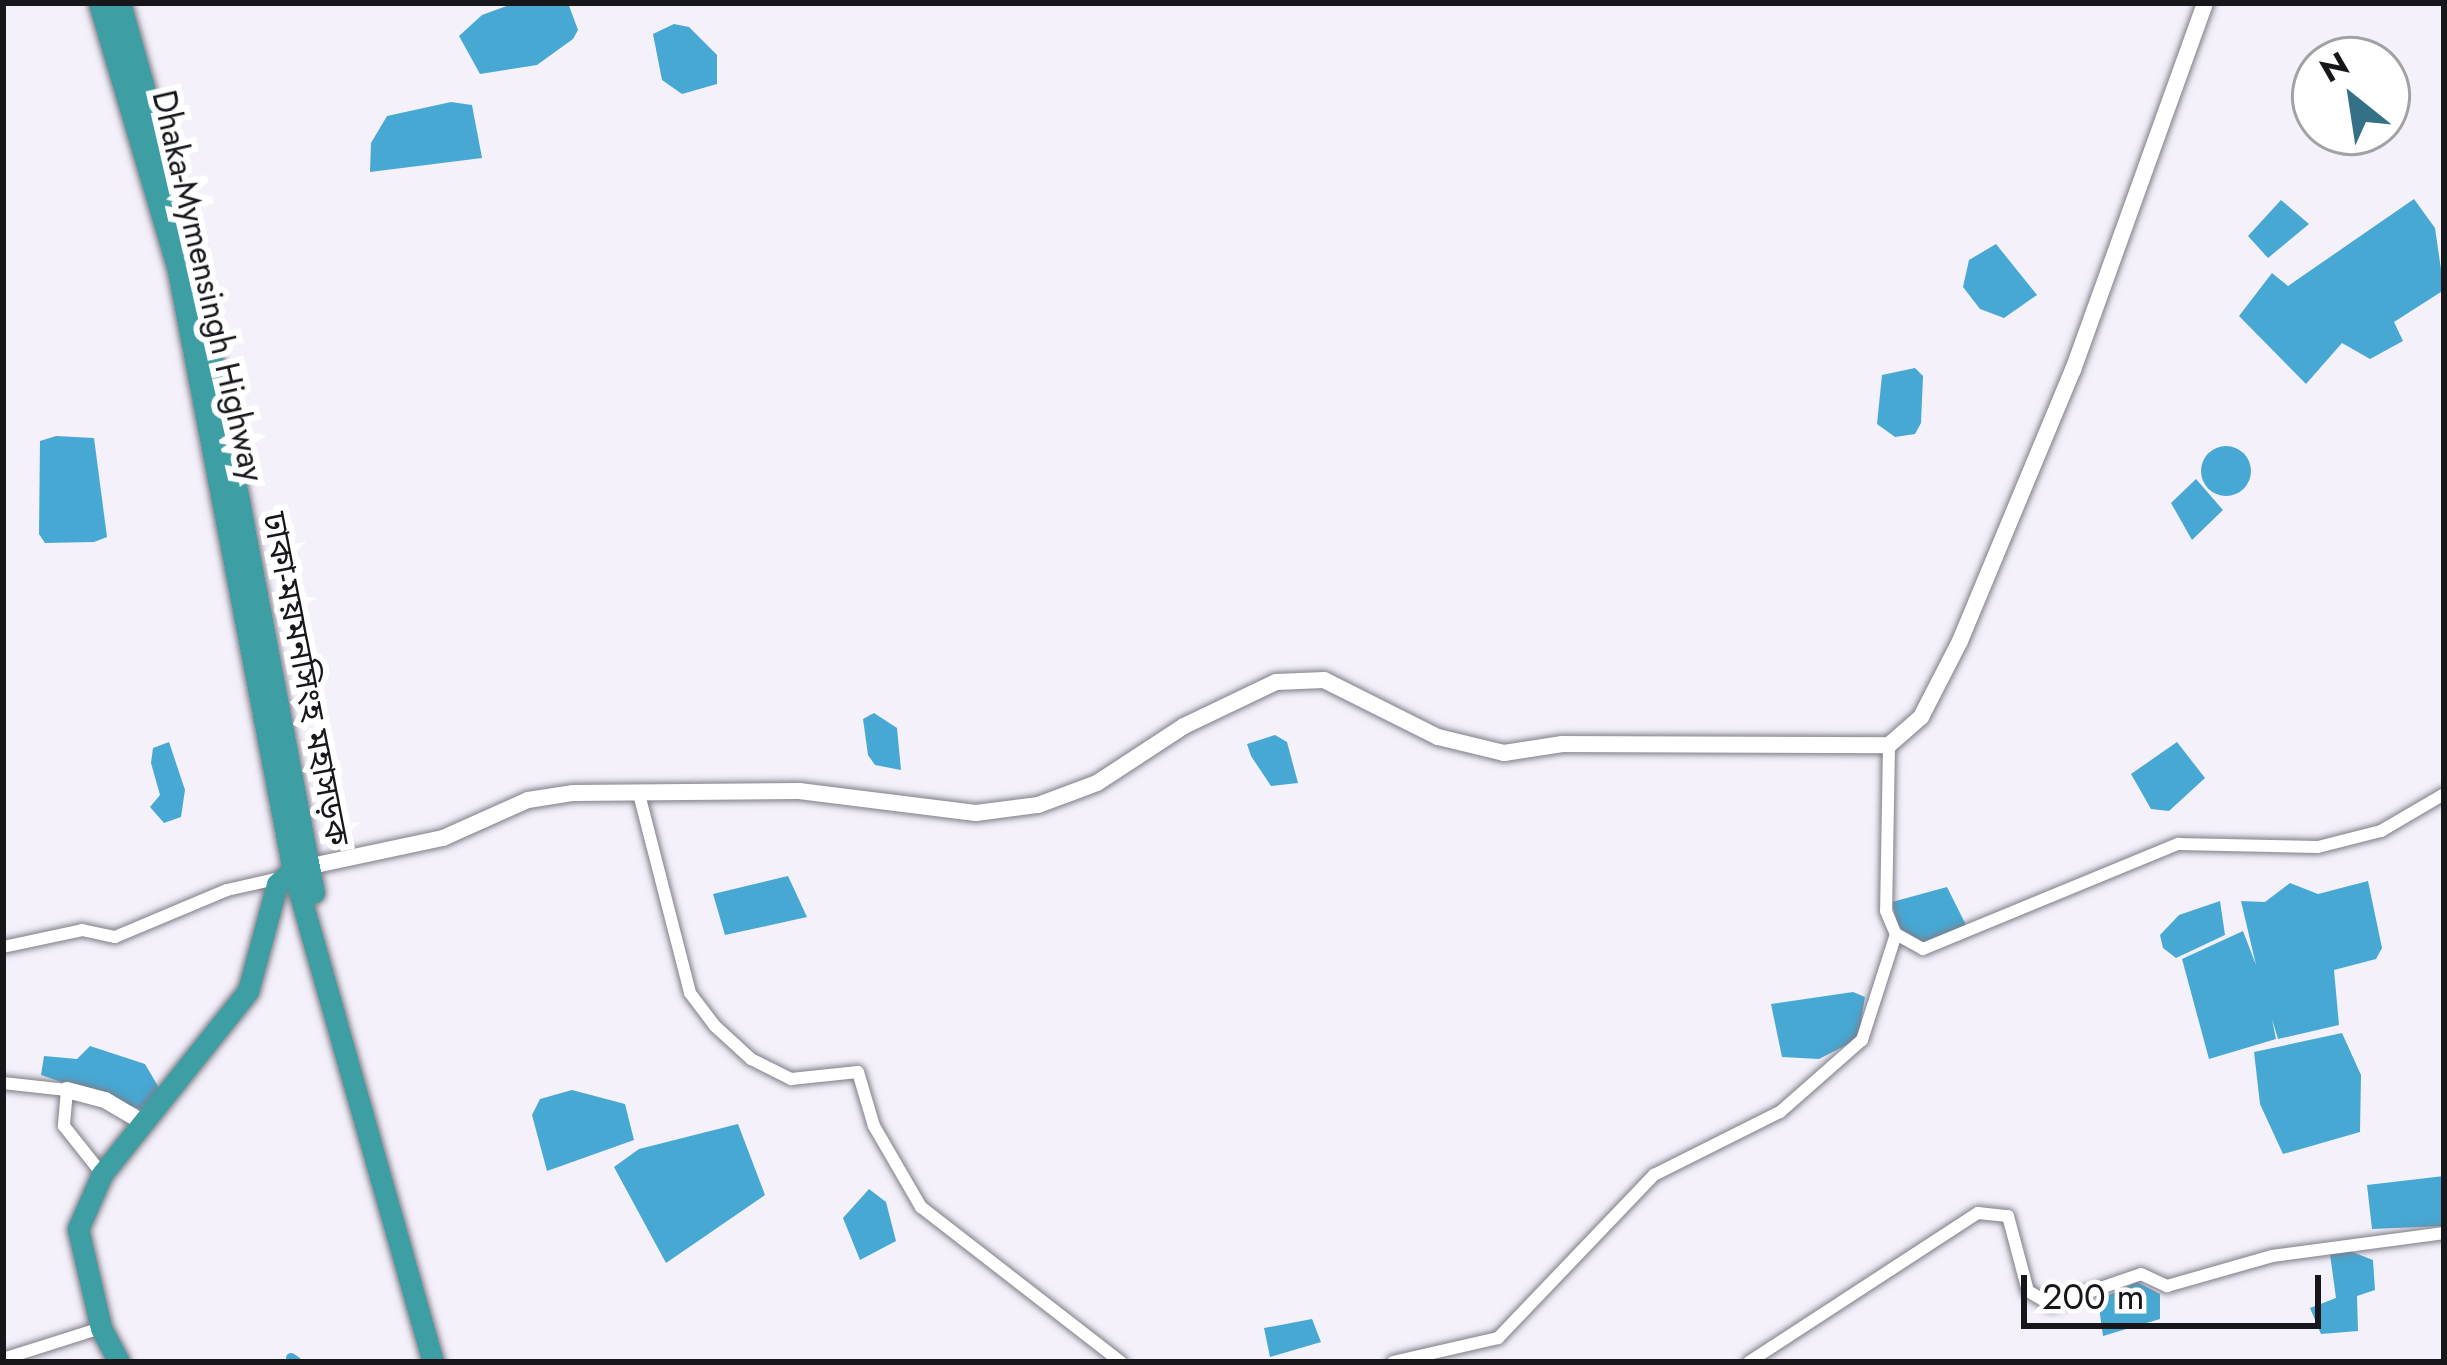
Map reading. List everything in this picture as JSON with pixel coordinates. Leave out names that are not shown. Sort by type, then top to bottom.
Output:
[{"type":"highway","name":"Dhaka-Mymensingh Highway","points":[[99,3],[178,271],[294,871]]},
{"type":"highway","name":"ঢাকা-ময়মনসিংহ মহাসড়ক","points":[[120,3],[194,266],[294,871],[433,1362]]},
{"type":"highway","name":"ঢাকা-ময়মনসিংহ মহাসড়ক","points":[[294,871],[448,1362]]},
{"type":"highway","points":[[119,1362],[101,1328],[78,1229],[102,1174],[248,991],[294,871]]},
{"type":"street","points":[[3,947],[82,930],[115,937],[227,890],[443,838],[528,800],[799,791],[976,813],[1038,805],[1097,783],[1184,727],[1276,682],[1324,680],[1438,736],[1504,752],[1562,744],[1889,745],[1922,717],[1960,640],[2073,370],[2205,3]]},
{"type":"street","points":[[1394,1362],[1498,1338],[1654,1175],[1780,1112],[1862,1040],[1896,934],[1882,885],[1894,775],[1889,745]]},
{"type":"street","points":[[640,794],[690,993],[715,1026],[751,1059],[790,1079],[858,1072],[874,1126],[921,1208],[1121,1362]]},
{"type":"street","points":[[1896,934],[1936,949],[2179,844],[2318,847],[2381,832],[2444,794]]},
{"type":"street","points":[[3,1083],[67,1090],[105,1100],[144,1123]]},
{"type":"street","points":[[67,1090],[64,1126],[102,1174]]},
{"type":"street","points":[[1748,1362],[1978,1213],[2008,1216],[2028,1291],[2051,1305],[2141,1274],[2167,1286],[2272,1256],[2444,1233]]},
{"type":"street","points":[[3,1359],[101,1328]]},
{"type":"water","points":[[515,3],[568,3],[578,30],[537,65],[480,74],[459,36],[482,15]]},
{"type":"water","points":[[674,24],[689,27],[717,55],[717,84],[682,94],[662,80],[653,34]]},
{"type":"water","points":[[451,102],[472,105],[482,158],[370,172],[371,143],[387,116]]},
{"type":"water","points":[[2414,199],[2435,228],[2444,290],[2394,322],[2403,341],[2370,359],[2342,343],[2306,384],[2239,316],[2272,273],[2288,286]]},
{"type":"water","points":[[2281,200],[2309,224],[2268,258],[2248,236]]},
{"type":"water","points":[[1996,244],[2037,295],[2004,318],[1980,309],[1963,287],[1969,260]]},
{"type":"water","points":[[1915,368],[1923,376],[1921,423],[1915,434],[1895,437],[1877,424],[1882,375]]},
{"type":"water","points":[[56,436],[94,438],[107,537],[94,542],[45,543],[39,534],[40,441]]},
{"type":"water","points":[[2226,446],[2244,453],[2251,471],[2244,489],[2226,496],[2208,489],[2201,471],[2208,453]]},
{"type":"water","points":[[2196,479],[2223,510],[2192,540],[2171,503]]},
{"type":"water","points":[[874,713],[897,728],[901,770],[875,765],[868,755],[863,719]]},
{"type":"water","points":[[1275,735],[1287,742],[1298,783],[1271,786],[1251,756],[1247,744]]},
{"type":"water","points":[[169,742],[185,790],[181,817],[164,823],[150,807],[160,795],[151,763],[153,748]]},
{"type":"water","points":[[2177,742],[2205,778],[2169,811],[2151,809],[2131,774]]},
{"type":"water","points":[[788,876],[807,917],[725,935],[713,894]]},
{"type":"water","points":[[2368,881],[2382,948],[2376,959],[2334,970],[2339,1025],[2278,1039],[2272,1019],[2276,1039],[2209,1059],[2182,959],[2243,931],[2256,965],[2241,901],[2265,902],[2290,883],[2318,894]]},
{"type":"water","points":[[1947,887],[1967,927],[1925,945],[1899,931],[1892,902]]},
{"type":"water","points":[[2220,901],[2225,935],[2176,958],[2163,948],[2160,935],[2179,915]]},
{"type":"water","points":[[1853,992],[1865,997],[1858,1039],[1819,1059],[1782,1057],[1771,1004]]},
{"type":"water","points":[[2342,1033],[2361,1075],[2360,1132],[2283,1154],[2260,1104],[2254,1052]]},
{"type":"water","points":[[90,1046],[145,1064],[162,1093],[143,1110],[41,1075],[44,1056],[77,1059]]},
{"type":"water","points":[[572,1090],[625,1104],[634,1140],[547,1171],[532,1115],[540,1099]]},
{"type":"water","points":[[738,1124],[765,1195],[666,1263],[614,1167],[639,1149]]},
{"type":"water","points":[[2444,1176],[2444,1226],[2372,1229],[2367,1185]]},
{"type":"water","points":[[869,1189],[886,1202],[896,1241],[860,1260],[843,1218]]},
{"type":"water","points":[[2342,1248],[2373,1260],[2375,1290],[2357,1296],[2358,1331],[2321,1334],[2310,1308],[2336,1298],[2330,1254]]},
{"type":"water","points":[[2137,1282],[2160,1294],[2160,1319],[2103,1336],[2098,1300]]},
{"type":"water","points":[[1312,1319],[1321,1342],[1270,1357],[1264,1328]]},
{"type":"waterway","points":[[291,1358],[297,1362]]}]
